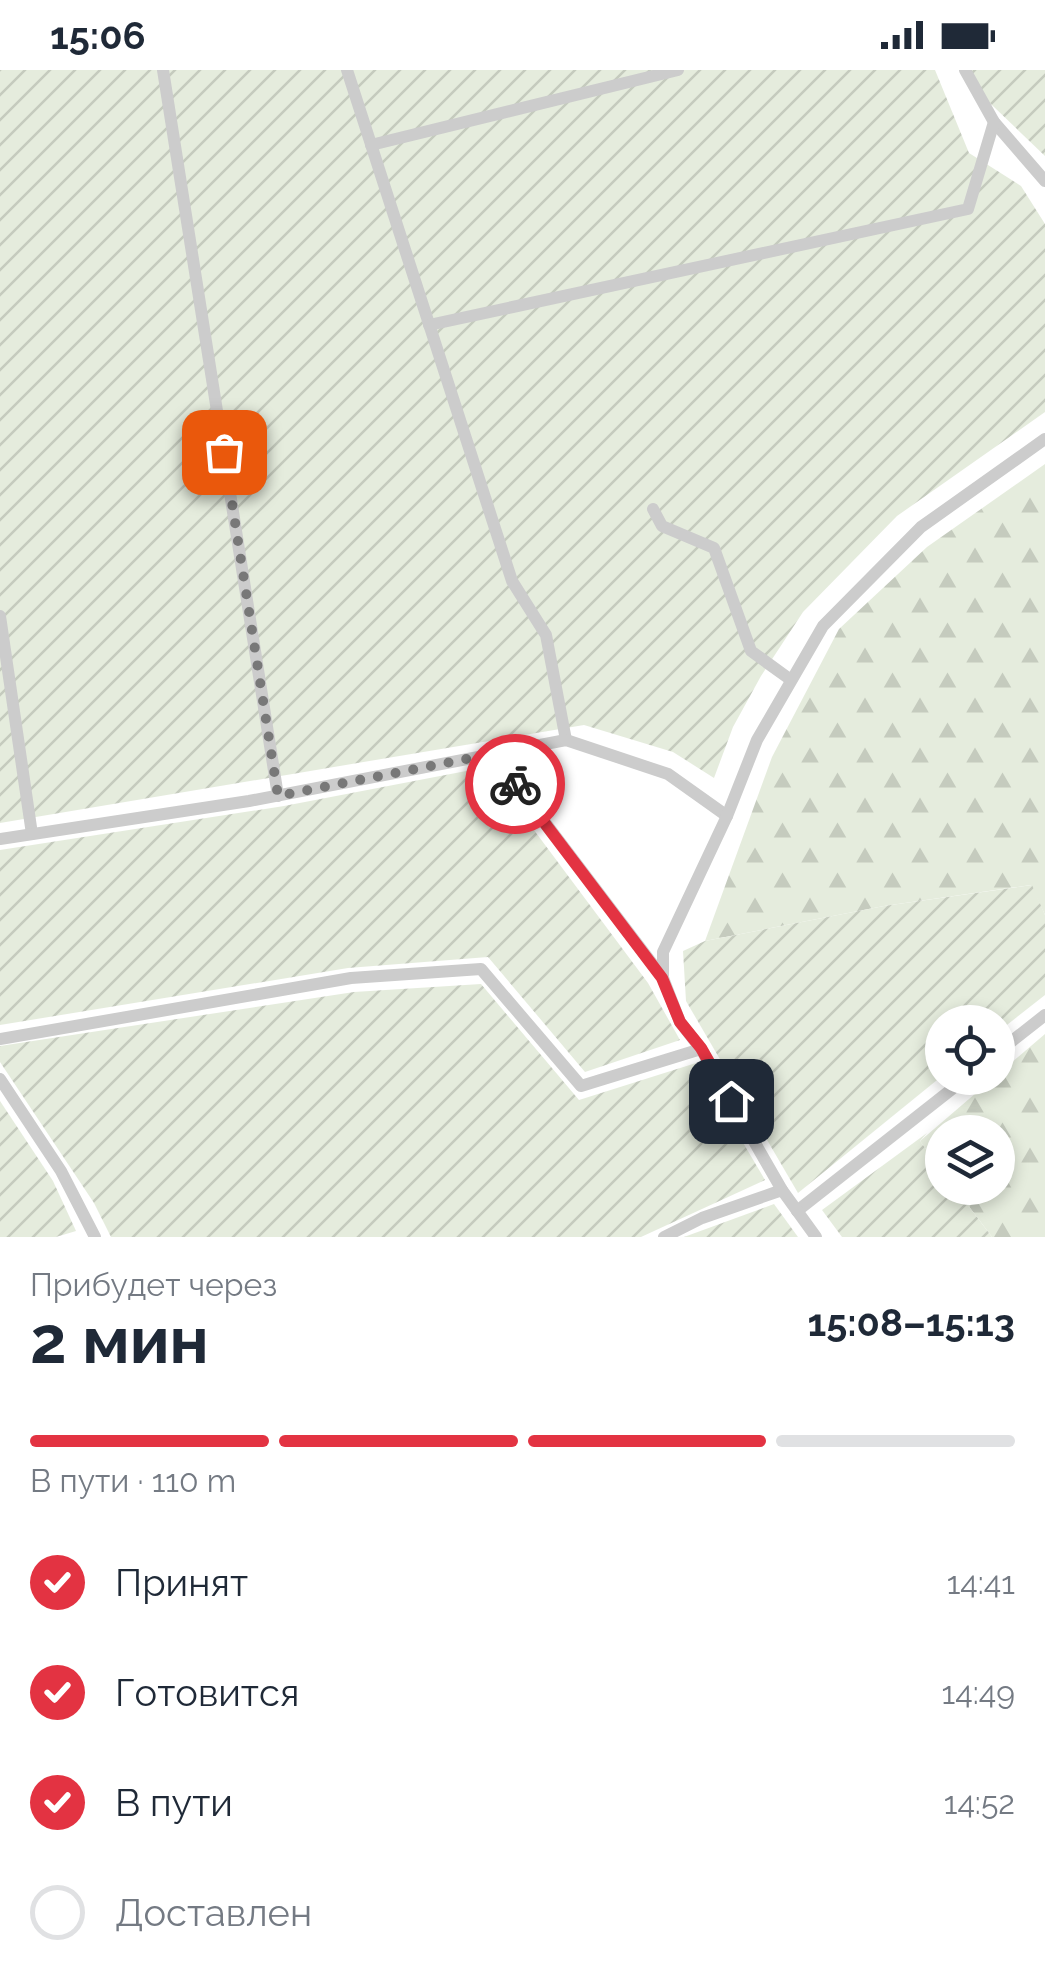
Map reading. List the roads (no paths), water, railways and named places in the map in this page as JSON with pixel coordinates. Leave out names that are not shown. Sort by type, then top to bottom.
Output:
[{"type":"lane","points":[[164,70],[278,796]]},
{"type":"lane","points":[[347,70],[512,581],[546,635],[566,740]]},
{"type":"lane","points":[[371,145],[678,70]]},
{"type":"lane","points":[[965,70],[994,122],[1045,181]]},
{"type":"lane","points":[[429,324],[968,208],[994,122]]},
{"type":"lane","points":[[662,978],[663,952],[727,816],[757,740],[823,626],[921,528],[1045,439]]},
{"type":"lane","points":[[653,509],[662,526],[714,548],[750,651],[791,680]]},
{"type":"lane","points":[[0,616],[32,834]]},
{"type":"lane","points":[[0,838],[278,796],[566,740],[668,774],[727,816]]},
{"type":"lane","points":[[492,754],[662,978],[680,1022],[701,1048],[782,1190],[816,1237]]},
{"type":"lane","points":[[0,1039],[352,978],[481,969],[580,1086],[701,1048]]},
{"type":"lane","points":[[1015,1039],[1045,1015]]},
{"type":"lane","points":[[0,1079],[61,1172],[94,1237]]},
{"type":"lane","points":[[797,1211],[944,1095]]},
{"type":"lane","points":[[664,1237],[702,1218],[782,1190]]}]
